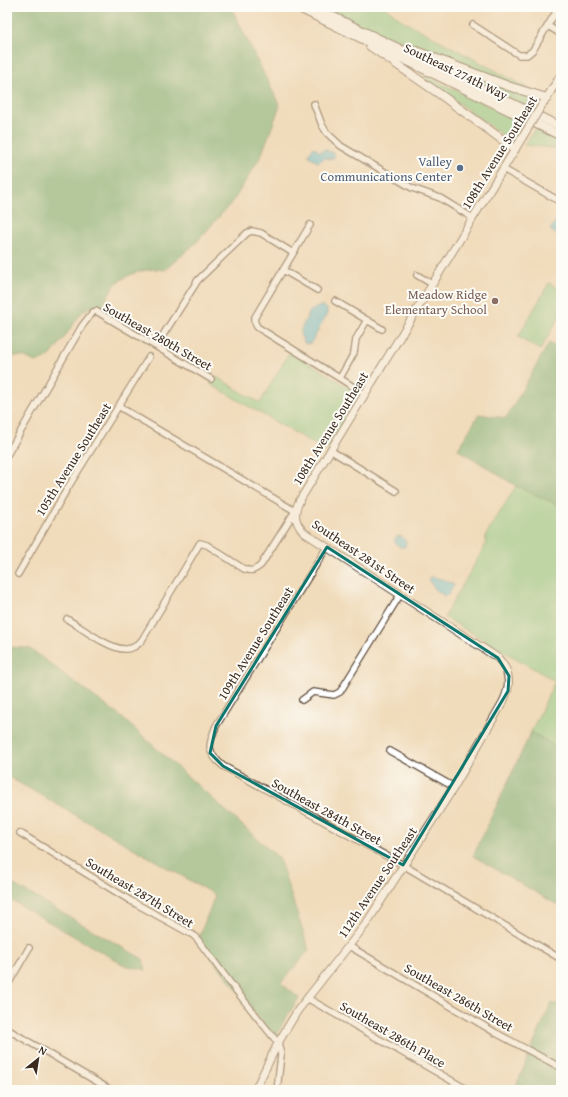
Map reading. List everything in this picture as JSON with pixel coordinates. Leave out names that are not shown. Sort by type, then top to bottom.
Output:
[{"type":"main road","points":[[297,7],[340,28],[434,90],[515,149]]},
{"type":"main road","points":[[313,7],[363,32],[508,86],[544,102]]},
{"type":"main road","name":"Southeast 274th Way","points":[[340,28],[561,136]]},
{"type":"main road","name":"Southeast 274th Way","points":[[363,32],[561,128]]},
{"type":"street","points":[[473,25],[519,55],[527,55],[533,50],[559,7]]},
{"type":"street","points":[[548,26],[561,34]]},
{"type":"street","name":"108th Avenue Southeast","points":[[68,619],[111,646],[127,649],[136,647],[142,640],[200,543],[207,545],[249,571],[255,570],[261,565],[295,511],[330,450],[561,75]]},
{"type":"street","points":[[314,104],[322,125],[327,133],[341,146],[412,188],[440,198],[473,218]]},
{"type":"street","points":[[503,170],[561,202]]},
{"type":"street","points":[[310,225],[255,317],[254,320],[256,327],[365,394]]},
{"type":"street","points":[[156,346],[198,280],[248,233],[252,231],[261,233],[293,253]]},
{"type":"street","points":[[283,270],[317,290]]},
{"type":"street","points":[[417,275],[432,284]]},
{"type":"street","points":[[335,301],[382,329]]},
{"type":"street","name":"Southeast 280th Street","points":[[7,455],[82,326],[93,312],[96,311],[212,379]]},
{"type":"street","points":[[340,378],[354,353],[356,339],[366,320]]},
{"type":"street","name":"105th Avenue Southeast","points":[[18,574],[41,532],[149,357]]},
{"type":"street","points":[[118,406],[295,511]]},
{"type":"street","points":[[330,450],[396,491]]},
{"type":"street","name":"Southeast 281st Street","points":[[295,511],[295,518],[300,528],[498,658],[508,670],[509,683]]},
{"type":"street","name":"109th Avenue Southeast","points":[[210,753],[211,738],[216,726],[327,547]]},
{"type":"street","points":[[302,700],[313,692],[334,695],[340,692],[400,595]]},
{"type":"street","name":"112th Avenue Southeast","points":[[255,1090],[278,1043],[298,1010],[366,924],[454,787],[503,702],[508,691],[509,683]]},
{"type":"street","points":[[390,751],[454,787]]},
{"type":"street","name":"Southeast 284th Street","points":[[210,753],[215,760],[223,766],[403,866],[561,959]]},
{"type":"street","name":"Southeast 287th Street","points":[[20,833],[131,901],[192,935],[198,940],[278,1043]]},
{"type":"street","name":"Southeast 286th Street","points":[[349,946],[496,1033],[558,1066]]},
{"type":"street","points":[[7,986],[29,948]]},
{"type":"street","name":"Southeast 286th Place","points":[[307,998],[468,1090]]},
{"type":"street","points":[[7,1029],[111,1090]]},
{"type":"street","points":[[277,1090],[281,1055],[278,1043]]},
{"type":"highlighted area","points":[[327,547],[498,658],[509,676],[508,691],[403,865],[223,766],[210,753],[216,726]]},
{"type":"green space","points":[[7,7],[231,7],[280,106],[261,156],[234,200],[196,243],[165,270],[146,270],[132,274],[121,280],[112,289],[101,308],[93,306],[83,311],[51,355],[44,360],[35,362],[25,357],[7,357]]},
{"type":"green space","points":[[325,7],[386,7],[400,19],[531,90],[524,89],[380,34]]},
{"type":"green space","points":[[434,61],[532,97],[537,100],[531,109]]},
{"type":"green space","points":[[425,75],[523,123],[512,142],[424,78]]},
{"type":"green space","points":[[535,129],[561,141],[561,151],[552,148],[524,145]]},
{"type":"green space","points":[[549,283],[561,290],[561,314],[540,350],[518,337]]},
{"type":"green space","points":[[549,343],[561,349],[561,506],[516,486],[458,449],[479,414],[506,418]]},
{"type":"green space","points":[[290,351],[358,393],[358,397],[326,451],[210,384],[215,376],[260,403]]},
{"type":"green space","points":[[516,486],[561,506],[561,750],[531,732],[555,681],[444,617],[485,546],[486,535]]},
{"type":"green space","points":[[7,647],[29,648],[119,715],[279,858],[309,950],[281,983],[299,998],[284,1021],[275,1039],[198,940],[215,895],[7,776]]},
{"type":"green space","points":[[531,732],[561,750],[561,907],[473,856]]},
{"type":"green space","points":[[7,881],[143,959],[146,970],[124,965],[7,898]]},
{"type":"green space","points":[[551,1003],[561,1005],[561,1090],[515,1090],[518,1081]]},
{"type":"water","points":[[314,147],[320,152],[324,149],[333,153],[335,157],[331,159],[325,158],[318,162],[312,159],[308,154]]},
{"type":"water","points":[[561,212],[561,234],[558,236],[550,230],[555,222],[560,224],[556,220]]},
{"type":"water","points":[[320,306],[327,309],[327,314],[311,343],[305,344],[300,334],[302,327],[310,311]]},
{"type":"water","points":[[398,536],[405,539],[405,547],[400,547],[395,543],[394,539]]},
{"type":"water","points":[[429,577],[442,579],[454,585],[448,595],[444,596],[436,590],[429,581]]},
{"type":"place","name":"Valley Communications Center","points":[[460,168]]},
{"type":"place","name":"Meadow Ridge Elementary School","points":[[495,301]]}]
